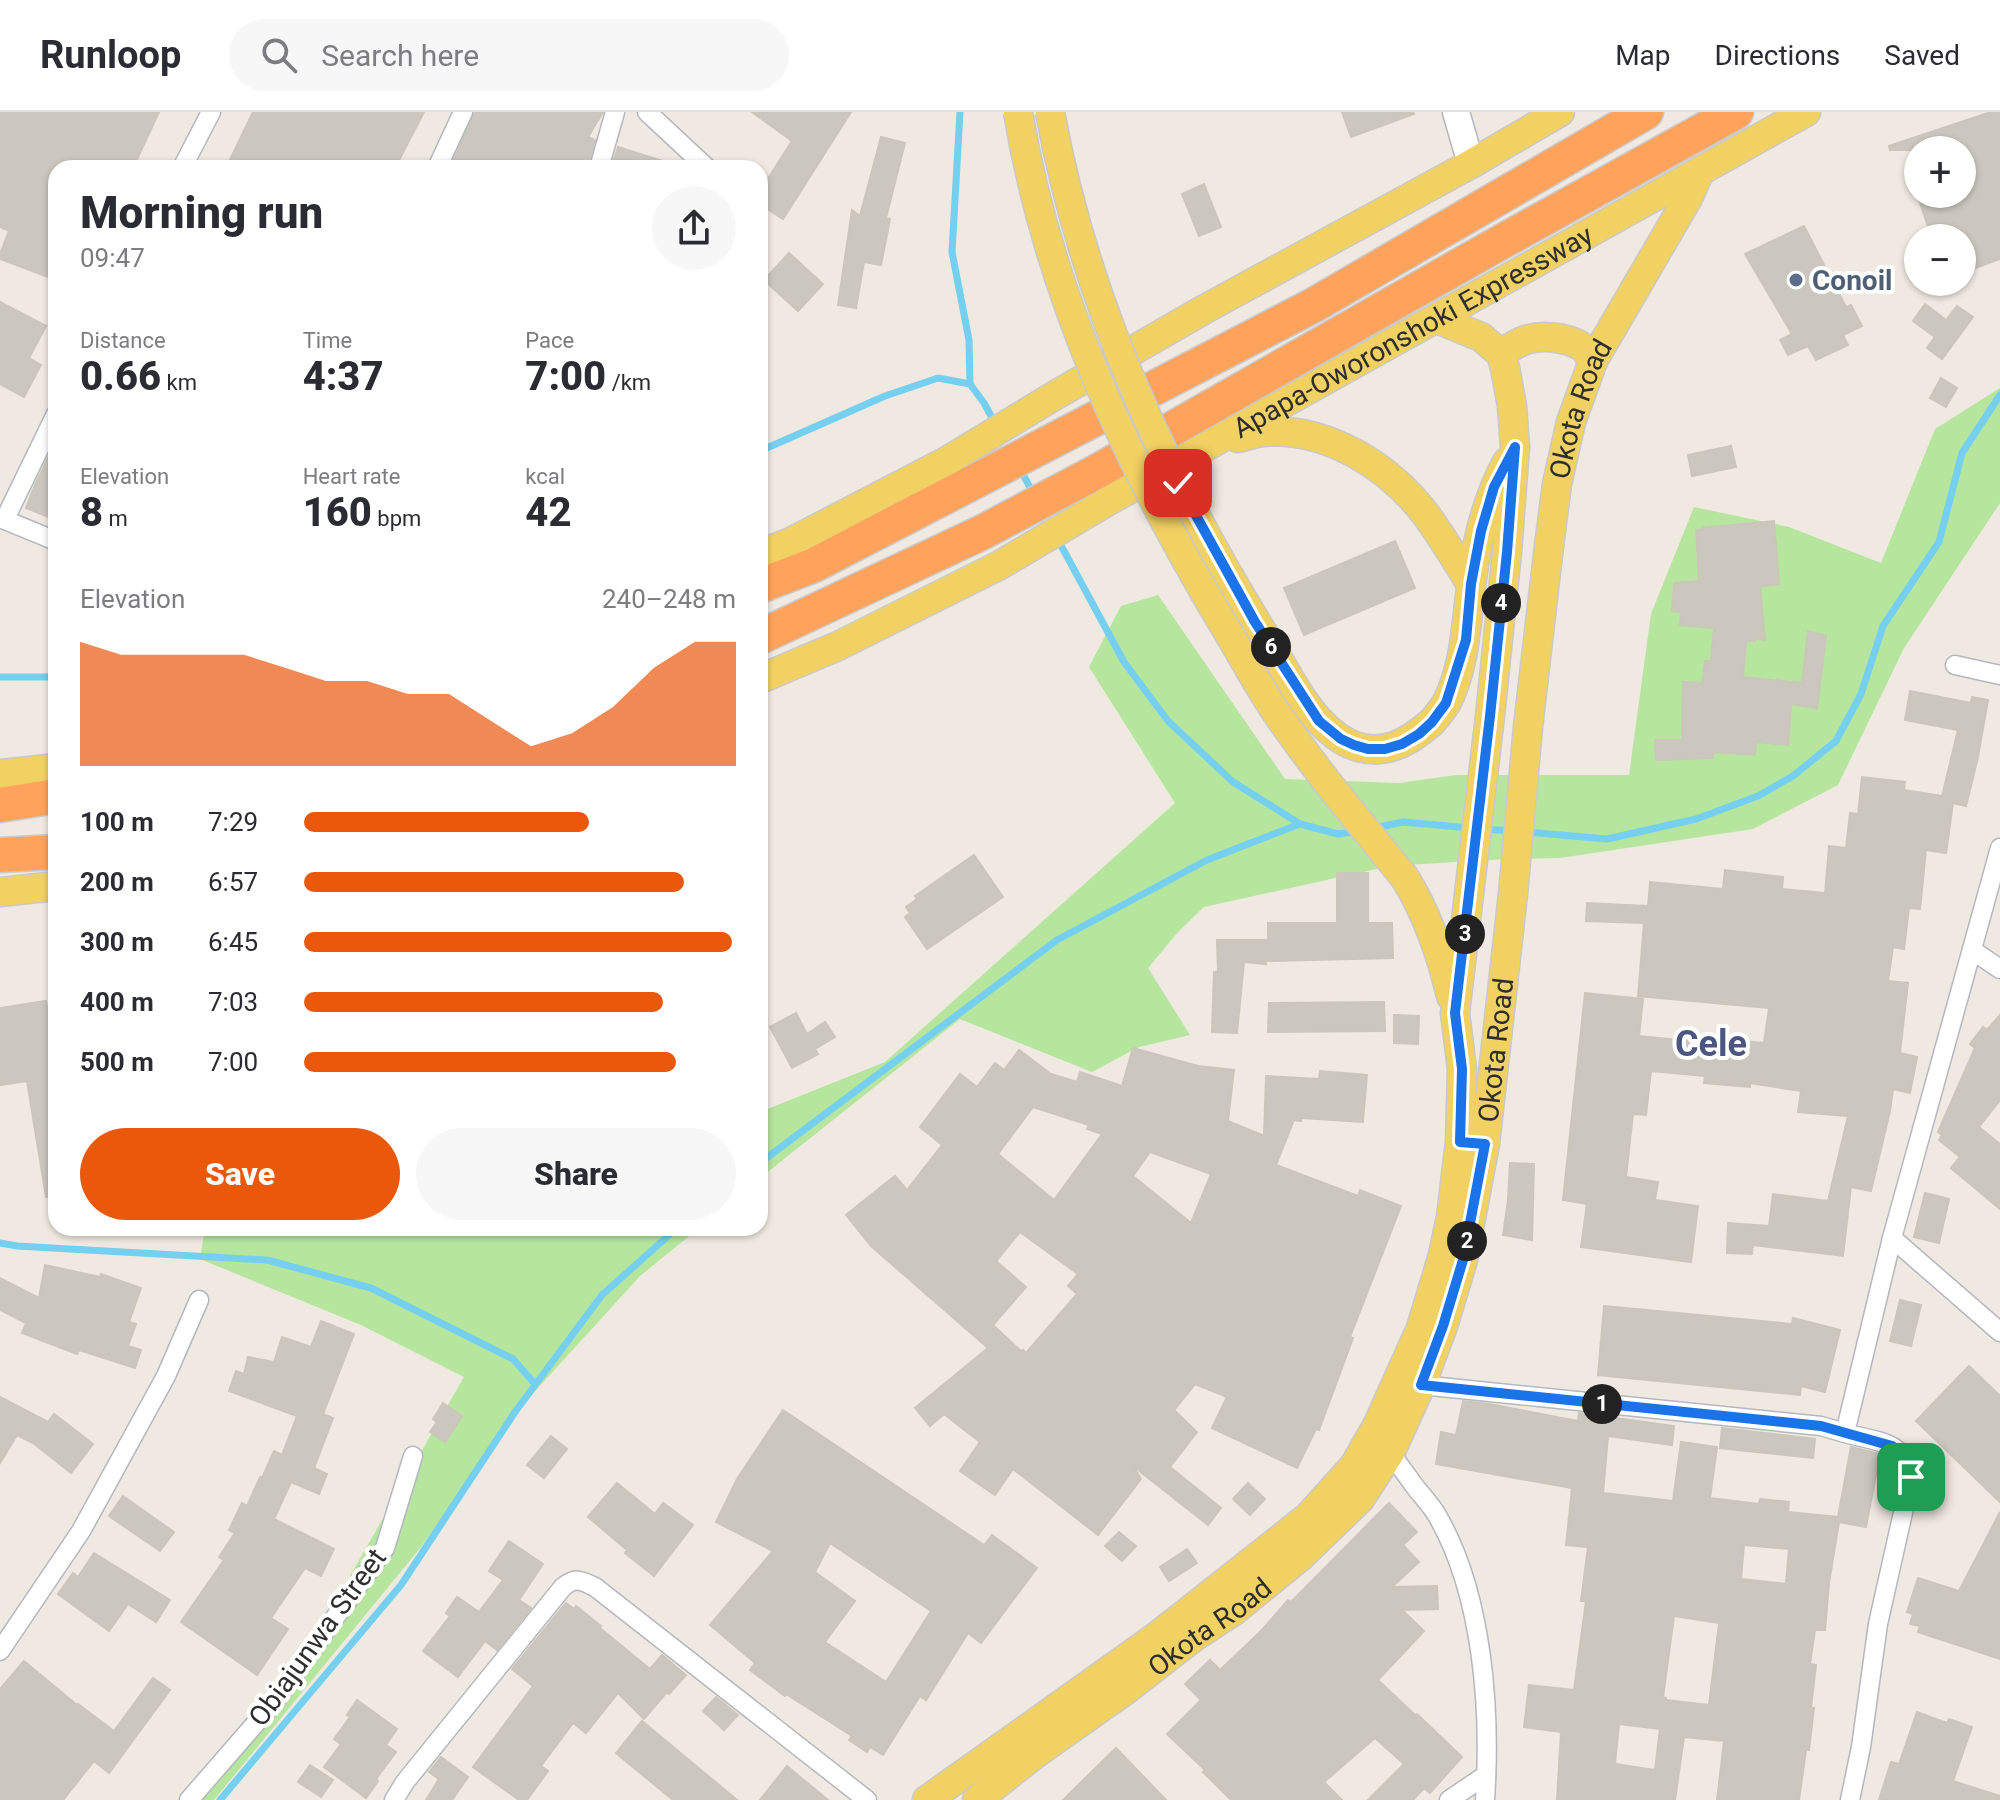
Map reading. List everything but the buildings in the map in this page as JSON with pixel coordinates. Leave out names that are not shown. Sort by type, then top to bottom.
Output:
[{"type":"highway","points":[[768,583],[814,565],[1314,305],[1646,112]]},
{"type":"highway","name":"Apapa-Oworonshoki Expressway","points":[[768,633],[983,532],[1104,486],[1489,249],[1736,112]]},
{"type":"highway","points":[[0,805],[48,797]]},
{"type":"highway","points":[[0,855],[48,852]]},
{"type":"main road","points":[[1018,112],[1041,218],[1065,294],[1115,422],[1198,582],[1277,714],[1405,878],[1419,901],[1432,929],[1455,1013]]},
{"type":"main road","points":[[1050,112],[1073,216],[1122,361],[1206,536],[1307,705],[1330,732],[1354,745],[1385,749],[1402,744],[1432,722],[1446,703],[1466,640],[1471,584],[1481,531],[1494,487],[1515,447]]},
{"type":"main road","points":[[1456,112],[1471,164]]},
{"type":"main road","points":[[768,551],[947,461],[1205,309],[1560,112]]},
{"type":"main road","name":"Apapa-Oworonshoki Expressway","points":[[768,676],[838,646],[1000,565],[1104,486],[1182,460],[1806,112]]},
{"type":"main road","name":"Okota Road","points":[[927,1800],[1027,1744],[1235,1610],[1300,1557],[1360,1499],[1390,1453],[1421,1385],[1463,1260],[1472,1143],[1513,894],[1528,727],[1557,484],[1574,410],[1593,361],[1688,198],[1700,171]]},
{"type":"main road","points":[[1437,319],[1481,337],[1501,354],[1520,342],[1546,338],[1583,347],[1593,361]]},
{"type":"main road","name":"Okota Road","points":[[977,1800],[1027,1744],[1308,1517],[1354,1466],[1377,1426],[1421,1328],[1472,1143],[1455,1013],[1490,716],[1515,447],[1512,406],[1501,354]]},
{"type":"main road","points":[[1182,460],[1228,441],[1261,432],[1288,432],[1338,445],[1363,457],[1405,490],[1428,517],[1471,584]]},
{"type":"main road","points":[[0,774],[48,769]]},
{"type":"main road","points":[[0,892],[48,887]]},
{"type":"street","points":[[186,160],[211,112]]},
{"type":"street","points":[[441,160],[463,112]]},
{"type":"street","points":[[601,160],[615,112]]},
{"type":"street","points":[[647,112],[698,160]]},
{"type":"street","points":[[48,430],[2,519],[48,538]]},
{"type":"street","points":[[1955,665],[2000,675]]},
{"type":"street","points":[[1845,1433],[1892,1238],[2000,848]]},
{"type":"street","points":[[1972,950],[2000,969]]},
{"type":"street","points":[[1892,1238],[2000,1332]]},
{"type":"street","points":[[0,1651],[81,1531],[166,1376],[199,1300]]},
{"type":"street","points":[[1421,1385],[1821,1426],[1892,1446],[1904,1455],[1911,1477],[1878,1624],[1861,1747],[1850,1800]]},
{"type":"street","points":[[1390,1453],[1437,1514],[1456,1552],[1470,1603],[1482,1665],[1486,1732],[1485,1800]]},
{"type":"street","name":"Obiajunwa Street","points":[[189,1800],[275,1701],[385,1548],[413,1456]]},
{"type":"street","points":[[394,1800],[405,1782],[563,1587],[574,1579],[595,1587],[867,1800]]},
{"type":"street","points":[[1449,1800],[1486,1775]]},
{"type":"green space","points":[[2000,388],[2000,503],[1904,648],[1838,785],[1753,829],[1560,858],[1390,866],[1204,907],[1148,968],[1190,1035],[1139,1047],[1092,1072],[960,1019],[768,1172],[768,1109],[885,1062],[1175,803],[1089,667],[1121,606],[1158,595],[1285,779],[1399,783],[1456,775],[1629,775],[1651,614],[1694,507],[1789,527],[1881,563],[1935,429]]},
{"type":"green space","points":[[204,1236],[689,1236],[640,1276],[516,1412],[421,1547],[214,1800],[194,1800],[265,1714],[354,1569],[464,1377],[361,1325],[200,1259]]},
{"type":"waterway","points":[[960,112],[952,252],[969,340],[970,384]]},
{"type":"waterway","points":[[768,447],[885,396],[938,378],[970,384],[996,425]]},
{"type":"waterway","points":[[1526,832],[1607,839],[1696,819],[1758,796],[1793,776],[1836,741],[1861,694],[1883,626],[1939,542],[1962,453],[2000,395]]},
{"type":"waterway","points":[[1019,467],[1034,495]]},
{"type":"waterway","points":[[1057,538],[1124,662],[1168,721],[1233,782],[1300,824],[1338,834],[1359,831]]},
{"type":"waterway","points":[[0,677],[48,677]]},
{"type":"waterway","points":[[1375,828],[1403,822],[1470,828]]},
{"type":"waterway","points":[[768,1157],[1057,940],[1207,860],[1300,824]]},
{"type":"waterway","points":[[1482,829],[1514,831]]},
{"type":"waterway","points":[[220,1800],[401,1585],[515,1412],[602,1295],[668,1236]]},
{"type":"waterway","points":[[0,1243],[267,1260],[371,1288],[513,1359],[535,1384]]},
{"type":"place","name":"Conoil","points":[[1796,280]]},
{"type":"district","name":"Cele","points":[[1711,1043]]},
{"type":"route","points":[[1178,483],[1255,622],[1319,721],[1330,732],[1354,745],[1385,749],[1419,734],[1446,703],[1466,640],[1471,584],[1481,531],[1494,487],[1515,447],[1490,716],[1455,1013],[1462,1069],[1460,1142],[1485,1144],[1463,1260],[1421,1385],[1821,1426],[1892,1446],[1904,1455],[1911,1477]]}]
